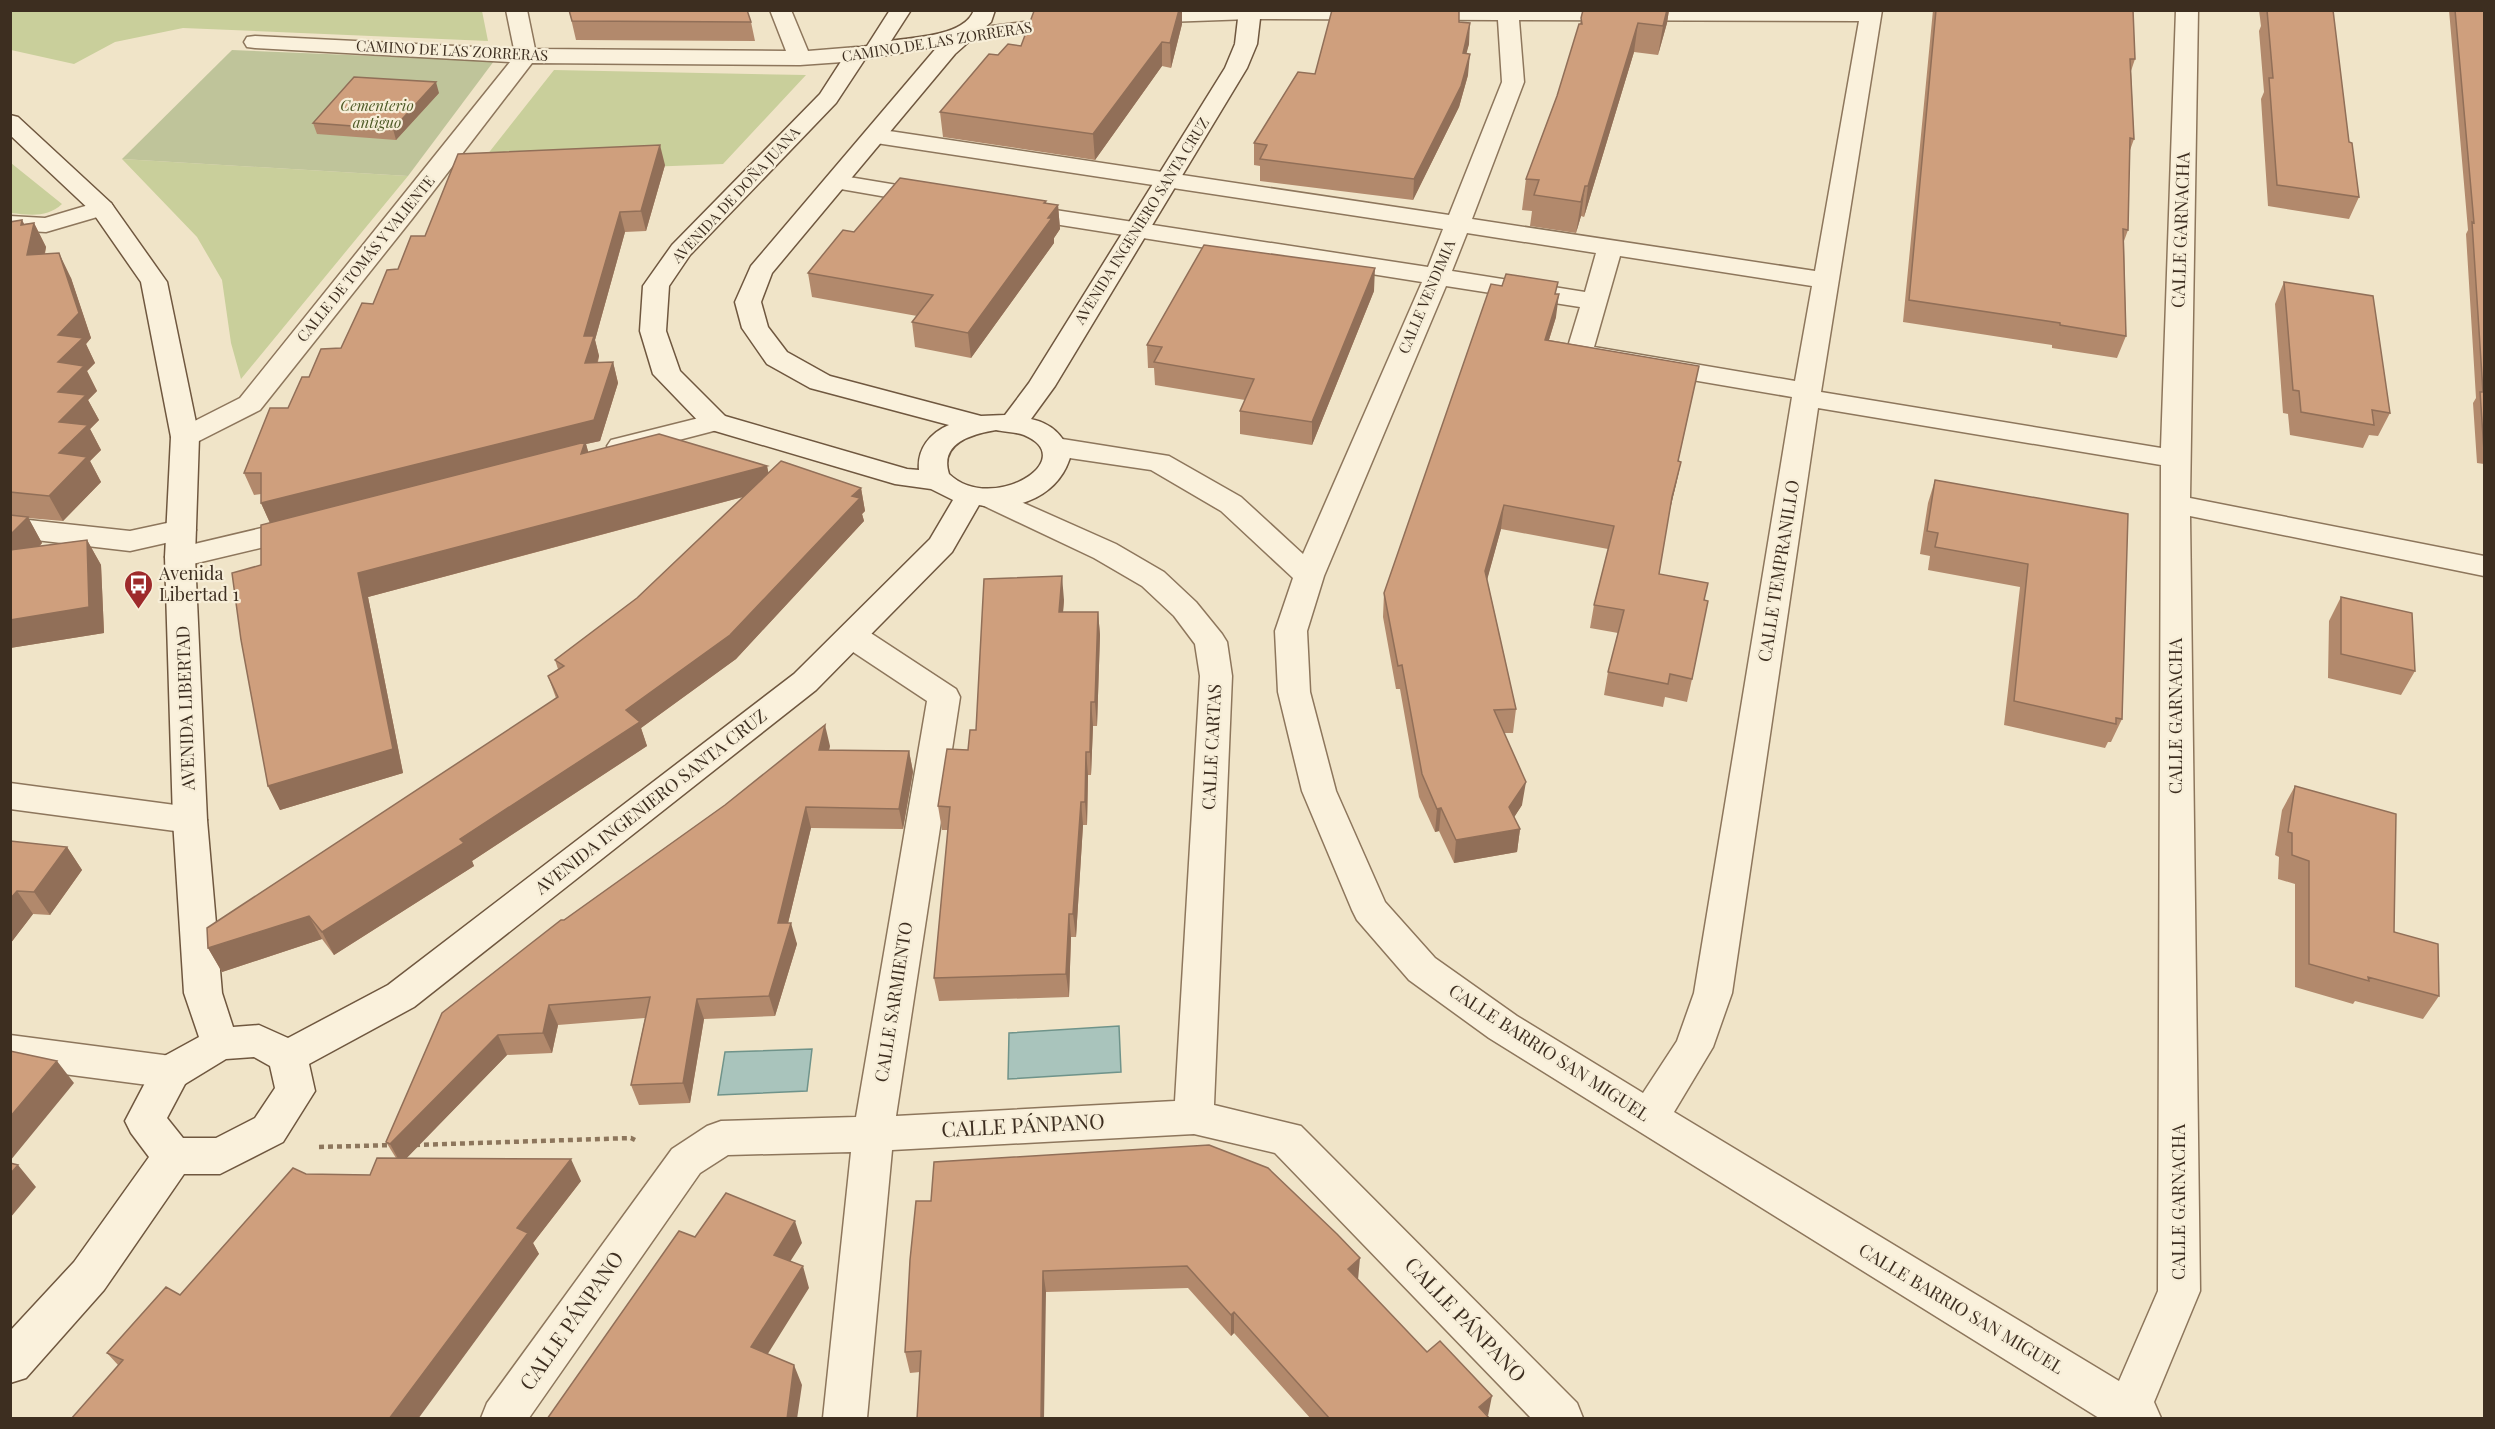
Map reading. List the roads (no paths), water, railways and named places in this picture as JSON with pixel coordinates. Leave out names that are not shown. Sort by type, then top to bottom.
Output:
[{"type":"street","points":[[516,10],[526,56]]},
{"type":"street","points":[[780,10],[800,58]]},
{"type":"street","name":"AVENIDA DE DOÑA JUANA","points":[[901,10],[828,98],[681,250],[656,286],[653,331],[668,374],[716,422],[905,478],[939,481]]},
{"type":"street","points":[[978,424],[820,382],[777,358],[755,328],[748,302],[760,271],[960,36],[983,17],[985,10]]},
{"type":"street","name":"CALLE GARNACHA","points":[[2134,1415],[2179,1291],[2175,459],[2187,10]]},
{"type":"street","points":[[1121,17],[1250,12],[1871,13]]},
{"type":"street","name":"AVENIDA INGENIERO SANTA CRUZ","points":[[1014,422],[1041,386],[1236,68],[1246,44],[1250,12]]},
{"type":"street","name":"CALLE VENDIMIA","points":[[1309,576],[1437,277],[1513,82],[1508,13]]},
{"type":"street","name":"CALLE TEMPRANILLO","points":[[1649,1118],[1694,1047],[1713,993],[1807,394],[1871,13]]},
{"type":"street","name":"CAMINO DE LAS ZORRERAS","points":[[255,42],[526,56],[800,58],[866,52],[960,36],[1087,21]]},
{"type":"street","name":"CALLE DE TOMÁS Y VALIENTE","points":[[185,436],[249,404],[403,214],[526,56]]},
{"type":"street","name":"AVENIDA LIBERTAD","points":[[10,122],[102,208],[154,282],[185,436],[180,544],[190,820],[203,993],[220,1044]]},
{"type":"street","points":[[876,136],[1826,280]]},
{"type":"street","points":[[837,183],[952,201]]},
{"type":"street","points":[[10,223],[46,225],[102,208]]},
{"type":"street","points":[[998,208],[1595,301]]},
{"type":"street","points":[[1610,247],[1579,353],[2175,459]]},
{"type":"street","points":[[590,454],[716,422]]},
{"type":"street","points":[[1014,422],[1032,427],[1047,436],[1056,447],[1058,458],[1054,471],[1044,482],[1012,496],[981,497],[952,490],[939,481],[933,471],[932,459],[937,448],[947,437],[961,429],[978,424],[1014,422]]},
{"type":"street","points":[[1056,447],[1159,462],[1231,504],[1309,576]]},
{"type":"street","name":"AVENIDA INGENIERO SANTA CRUZ","points":[[288,1057],[401,996],[805,682],[941,545],[981,497]]},
{"type":"street","name":"CALLE CARTAS","points":[[981,497],[1105,551],[1153,579],[1185,609],[1211,642],[1216,676],[1194,1117]]},
{"type":"street","points":[[2175,504],[2484,566]]},
{"type":"street","points":[[10,527],[130,541],[180,544],[326,522]]},
{"type":"street","name":"CALLE BARRIO SAN MIGUEL","points":[[1309,576],[1291,631],[1294,692],[1319,791],[1370,910],[1422,969],[1503,1027],[2134,1415]]},
{"type":"street","name":"CALLE SARMIENTO","points":[[845,1419],[873,1134],[944,697],[852,636]]},
{"type":"street","points":[[10,796],[190,820]]},
{"type":"street","points":[[260,1041],[288,1057],[295,1091],[269,1130],[220,1156],[173,1156],[146,1121],[171,1072],[220,1044],[260,1041]]},
{"type":"street","points":[[10,1051],[171,1072]]},
{"type":"street","name":"CALLE PÁNPANO","points":[[503,1419],[686,1161],[721,1138],[873,1134],[1194,1117],[1287,1138],[1561,1419]]},
{"type":"street","points":[[10,1363],[89,1276],[173,1156]]},
{"type":"water","points":[[1119,1026],[1121,1072],[1008,1079],[1009,1033]]},
{"type":"water","points":[[812,1049],[807,1091],[718,1095],[725,1052]]},
{"type":"place","name":"Avenida Libertad 1","points":[[138,610]]},
{"type":"park label","name":"Cementerio antiguo","points":[[377,114]]}]
